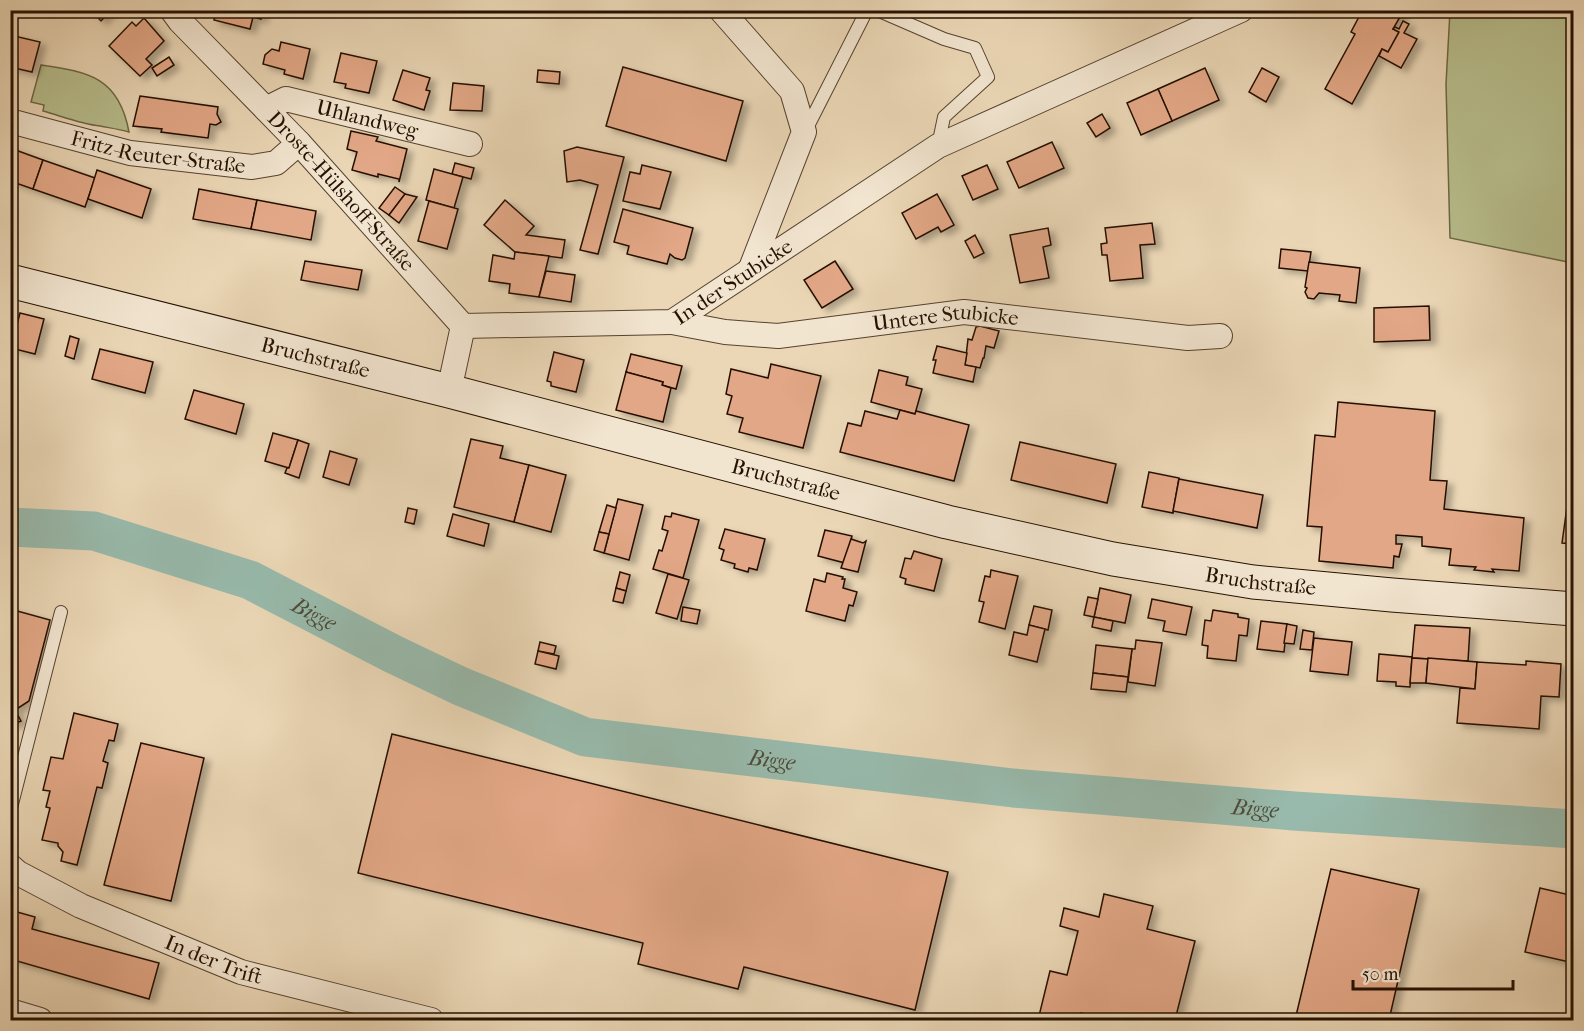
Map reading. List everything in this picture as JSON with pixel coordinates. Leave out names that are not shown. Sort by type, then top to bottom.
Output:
[{"type":"main road","name":"Bruchstraße","points":[[10,281],[449,391],[947,522],[1113,559],[1253,582],[1574,609]]},
{"type":"street","name":"Droste-Hülshoff-Straße","points":[[172,10],[180,21],[299,143],[463,326]]},
{"type":"street","points":[[721,10],[792,91],[804,132],[752,268]]},
{"type":"street","name":"In der Stubicke","points":[[463,326],[672,322],[938,146],[1241,10]]},
{"type":"street","name":"Uhlandweg","points":[[266,109],[286,99],[470,144]]},
{"type":"street","name":"Fritz-Reuter-Straße","points":[[10,121],[129,153],[252,167],[276,162],[299,143]]},
{"type":"street","name":"Untere Stubicke","points":[[672,322],[725,332],[778,336],[964,312],[1188,338],[1220,336]]},
{"type":"street","points":[[449,391],[463,326]]},
{"type":"street","name":"In der Trift","points":[[10,866],[18,873],[81,906],[241,972],[430,1020]]},
{"type":"street","points":[[10,1012],[15,1020]]},
{"type":"street","points":[[10,1012],[40,1020]]},
{"type":"lane","points":[[804,132],[867,10]]},
{"type":"lane","points":[[877,10],[944,39],[975,48],[988,77],[944,117],[938,146]]},
{"type":"lane","points":[[10,812],[61,612]]},
{"type":"green space","points":[[1450,11],[1573,11],[1573,263],[1450,238],[1446,84]]},
{"type":"green space","points":[[41,65],[74,71],[100,81],[118,100],[129,132],[71,120],[43,111],[44,105],[31,102]]},
{"type":"building","points":[[91,10],[111,10],[101,21]]},
{"type":"building","points":[[216,10],[263,10],[261,19],[253,17],[250,29],[214,20]]},
{"type":"building","points":[[1367,10],[1404,10],[1393,29],[1399,32],[1388,52],[1382,49],[1352,104],[1325,89],[1355,34],[1351,32],[1361,13],[1365,15]]},
{"type":"building","points":[[144,18],[164,41],[146,59],[152,65],[140,76],[109,46],[132,22],[136,26]]},
{"type":"building","points":[[1403,21],[1409,24],[1404,33],[1417,39],[1401,68],[1379,56],[1382,49],[1388,52],[1399,32],[1393,29],[1395,27],[1399,29]]},
{"type":"building","points":[[10,35],[40,42],[32,72],[10,67]]},
{"type":"building","points":[[281,42],[310,49],[303,79],[284,74],[285,70],[263,64],[265,55],[272,49],[279,51]]},
{"type":"building","points":[[341,53],[377,61],[369,93],[345,88],[346,84],[334,82]]},
{"type":"building","points":[[169,57],[174,65],[157,76],[152,68]]},
{"type":"building","points":[[623,67],[743,101],[726,161],[606,126]]},
{"type":"building","points":[[1205,68],[1219,100],[1172,121],[1158,89]]},
{"type":"building","points":[[1262,68],[1279,77],[1266,102],[1249,92]]},
{"type":"building","points":[[403,70],[430,78],[426,90],[430,91],[424,110],[393,100]]},
{"type":"building","points":[[538,70],[560,72],[559,84],[537,82]]},
{"type":"building","points":[[453,83],[484,86],[482,111],[450,110]]},
{"type":"building","points":[[1158,89],[1172,121],[1141,135],[1127,103]]},
{"type":"building","points":[[140,96],[218,107],[217,114],[221,122],[216,125],[210,124],[208,138],[133,126]]},
{"type":"building","points":[[1102,114],[1110,128],[1096,137],[1087,123]]},
{"type":"building","points":[[351,131],[378,137],[376,141],[407,149],[399,182],[399,179],[378,174],[378,177],[352,170],[357,152],[347,149]]},
{"type":"building","points":[[1052,142],[1064,168],[1019,188],[1007,162]]},
{"type":"building","points":[[577,147],[624,157],[598,254],[580,250],[598,185],[580,180],[567,182],[564,151]]},
{"type":"building","points":[[10,148],[43,160],[33,189],[10,181]]},
{"type":"building","points":[[43,160],[95,178],[85,207],[33,189]]},
{"type":"building","points":[[455,163],[474,168],[471,179],[452,174]]},
{"type":"building","points":[[642,165],[671,172],[660,209],[623,201],[630,172],[640,174]]},
{"type":"building","points":[[987,165],[998,189],[973,200],[962,176]]},
{"type":"building","points":[[434,169],[463,177],[454,208],[426,200]]},
{"type":"building","points":[[97,170],[151,189],[142,218],[88,199]]},
{"type":"building","points":[[395,187],[405,194],[389,215],[379,208]]},
{"type":"building","points":[[199,189],[257,200],[251,229],[193,219]]},
{"type":"building","points":[[405,194],[417,197],[399,223],[389,215]]},
{"type":"building","points":[[937,194],[954,225],[941,232],[938,227],[916,239],[902,213]]},
{"type":"building","points":[[257,200],[316,211],[311,240],[251,229]]},
{"type":"building","points":[[505,200],[534,226],[526,235],[565,240],[562,258],[515,252],[484,225]]},
{"type":"building","points":[[429,201],[458,209],[447,249],[418,241]]},
{"type":"building","points":[[623,209],[693,228],[685,258],[682,260],[670,254],[667,264],[627,254],[629,246],[614,242]]},
{"type":"building","points":[[1152,223],[1155,244],[1140,245],[1143,278],[1110,281],[1107,255],[1102,255],[1101,244],[1107,243],[1105,228]]},
{"type":"building","points":[[1048,228],[1051,245],[1043,247],[1049,278],[1020,283],[1010,235]]},
{"type":"building","points":[[975,235],[984,253],[974,258],[965,241]]},
{"type":"building","points":[[1281,249],[1311,252],[1308,271],[1279,268]]},
{"type":"building","points":[[515,252],[549,256],[539,297],[509,293],[510,284],[489,281],[493,255],[514,259]]},
{"type":"building","points":[[305,261],[362,270],[358,290],[301,280]]},
{"type":"building","points":[[835,261],[853,289],[822,308],[804,280]]},
{"type":"building","points":[[1309,262],[1360,268],[1356,303],[1339,301],[1340,295],[1319,293],[1314,299],[1308,298],[1305,287]]},
{"type":"building","points":[[546,271],[575,275],[571,302],[539,297]]},
{"type":"building","points":[[1429,306],[1430,340],[1374,342],[1374,308]]},
{"type":"building","points":[[20,313],[44,319],[35,354],[11,348]]},
{"type":"building","points":[[976,327],[999,331],[994,348],[986,346],[980,368],[965,365],[968,339],[972,340]]},
{"type":"building","points":[[70,336],[79,339],[74,359],[65,356]]},
{"type":"building","points":[[937,346],[967,353],[965,365],[976,367],[973,382],[933,373],[936,360],[933,360]]},
{"type":"building","points":[[100,349],[153,362],[145,393],[92,379]]},
{"type":"building","points":[[554,352],[584,360],[576,392],[551,386],[551,382],[547,381]]},
{"type":"building","points":[[631,354],[682,366],[676,389],[662,385],[663,382],[626,372]]},
{"type":"building","points":[[771,364],[821,376],[803,448],[739,432],[743,418],[727,414],[732,396],[726,394],[731,369],[768,378]]},
{"type":"building","points":[[879,370],[908,377],[906,385],[922,389],[915,414],[871,402]]},
{"type":"building","points":[[626,372],[663,382],[662,385],[671,388],[663,422],[616,410]]},
{"type":"building","points":[[194,390],[244,404],[236,434],[185,419]]},
{"type":"building","points":[[1338,402],[1435,411],[1430,480],[1447,481],[1444,509],[1524,518],[1519,571],[1492,569],[1494,572],[1474,570],[1476,567],[1449,565],[1451,549],[1422,546],[1422,537],[1396,535],[1396,544],[1402,544],[1399,557],[1394,556],[1393,568],[1319,561],[1322,527],[1307,526],[1315,435],[1335,437]]},
{"type":"building","points":[[900,410],[915,414],[916,411],[969,425],[954,481],[840,452],[848,423],[861,426],[865,411],[897,419]]},
{"type":"building","points":[[273,433],[298,440],[289,468],[265,461]]},
{"type":"building","points":[[471,439],[503,446],[500,458],[529,465],[514,522],[454,507]]},
{"type":"building","points":[[298,440],[309,444],[299,478],[285,473],[289,468]]},
{"type":"building","points":[[1020,442],[1116,464],[1107,503],[1011,480]]},
{"type":"building","points":[[330,451],[357,459],[349,485],[323,477]]},
{"type":"building","points":[[1574,456],[1574,544],[1562,543]]},
{"type":"building","points":[[529,465],[566,475],[551,532],[514,522]]},
{"type":"building","points":[[1149,472],[1179,478],[1173,513],[1142,507]]},
{"type":"building","points":[[1179,479],[1263,495],[1257,528],[1173,511]]},
{"type":"building","points":[[618,499],[643,505],[629,560],[604,553]]},
{"type":"building","points":[[607,505],[616,508],[609,534],[599,532]]},
{"type":"building","points":[[408,508],[417,510],[414,524],[405,522]]},
{"type":"building","points":[[672,513],[699,520],[683,578],[653,569],[668,531],[662,529],[665,516],[671,517]]},
{"type":"building","points":[[453,514],[489,524],[484,546],[447,536]]},
{"type":"building","points":[[725,529],[765,539],[757,570],[749,568],[748,572],[734,568],[735,564],[721,560],[724,550],[719,548]]},
{"type":"building","points":[[825,530],[852,536],[845,563],[818,556]]},
{"type":"building","points":[[599,532],[609,534],[604,553],[594,550]]},
{"type":"building","points":[[851,539],[863,543],[866,541],[858,572],[841,568]]},
{"type":"building","points":[[914,551],[942,559],[934,591],[905,584],[906,579],[900,577],[905,558],[911,559]]},
{"type":"building","points":[[991,570],[1018,576],[1005,629],[979,622],[984,602],[979,601],[985,576],[990,577]]},
{"type":"building","points":[[620,572],[630,575],[626,591],[616,588]]},
{"type":"building","points":[[827,573],[843,577],[842,579],[845,579],[843,588],[857,592],[853,606],[849,605],[845,621],[806,611],[814,579],[825,582]]},
{"type":"building","points":[[668,574],[689,580],[677,619],[656,613]]},
{"type":"building","points":[[616,588],[626,591],[623,603],[613,601]]},
{"type":"building","points":[[1100,588],[1131,595],[1125,623],[1094,617]]},
{"type":"building","points":[[1088,597],[1098,599],[1094,617],[1084,615]]},
{"type":"building","points":[[1152,599],[1192,607],[1186,635],[1163,631],[1165,621],[1148,618]]},
{"type":"building","points":[[1034,606],[1052,610],[1048,630],[1029,625]]},
{"type":"building","points":[[683,607],[700,610],[697,624],[681,621]]},
{"type":"building","points":[[10,609],[50,620],[29,701],[15,710],[21,721],[10,725]]},
{"type":"building","points":[[1213,610],[1238,614],[1238,617],[1249,619],[1247,636],[1239,635],[1236,661],[1207,658],[1208,646],[1202,645],[1205,620],[1211,621]]},
{"type":"building","points":[[1094,617],[1113,621],[1111,631],[1092,627]]},
{"type":"building","points":[[1261,621],[1287,624],[1284,652],[1257,649]]},
{"type":"building","points":[[1287,624],[1297,626],[1294,644],[1284,643]]},
{"type":"building","points":[[1029,625],[1045,629],[1037,662],[1009,655],[1014,632],[1027,635]]},
{"type":"building","points":[[1415,625],[1470,628],[1468,661],[1412,658]]},
{"type":"building","points":[[1303,630],[1314,632],[1312,650],[1300,649]]},
{"type":"building","points":[[1314,638],[1352,642],[1348,675],[1310,671]]},
{"type":"building","points":[[1136,640],[1162,643],[1155,686],[1128,682],[1132,649],[1135,649]]},
{"type":"building","points":[[540,642],[556,646],[554,654],[538,651]]},
{"type":"building","points":[[1096,645],[1132,649],[1128,677],[1093,673]]},
{"type":"building","points":[[538,651],[559,656],[556,669],[535,664]]},
{"type":"building","points":[[1379,654],[1412,657],[1410,687],[1396,686],[1396,682],[1377,681]]},
{"type":"building","points":[[1412,658],[1428,659],[1426,683],[1410,683]]},
{"type":"building","points":[[1428,658],[1477,662],[1475,689],[1426,683]]},
{"type":"building","points":[[1526,661],[1561,664],[1559,697],[1541,696],[1539,729],[1457,723],[1460,688],[1475,689],[1477,662],[1526,665]]},
{"type":"building","points":[[1093,673],[1128,677],[1126,692],[1091,689]]},
{"type":"building","points":[[74,713],[118,724],[114,741],[109,740],[103,761],[108,763],[102,788],[97,787],[77,865],[61,861],[63,852],[58,843],[42,840],[50,808],[46,807],[50,791],[43,790],[51,757],[63,759]]},
{"type":"building","points":[[392,734],[948,872],[915,1010],[744,967],[738,989],[638,964],[643,943],[358,873]]},
{"type":"building","points":[[141,743],[204,758],[171,901],[104,885]]},
{"type":"building","points":[[1331,869],[1419,889],[1389,1020],[1295,1020]]},
{"type":"building","points":[[1540,888],[1574,896],[1574,963],[1525,952]]},
{"type":"building","points":[[1104,894],[1153,906],[1147,929],[1195,941],[1175,1020],[1109,1020],[1081,1013],[1079,1020],[1038,1020],[1050,971],[1067,975],[1078,931],[1060,926],[1064,908],[1099,917]]},
{"type":"building","points":[[10,910],[35,917],[32,929],[159,963],[149,999],[10,959]]},
{"type":"waterway","name":"Bigge","points":[[10,527],[94,531],[250,580],[460,686],[585,737],[1013,788],[1294,811],[1574,829]]}]
